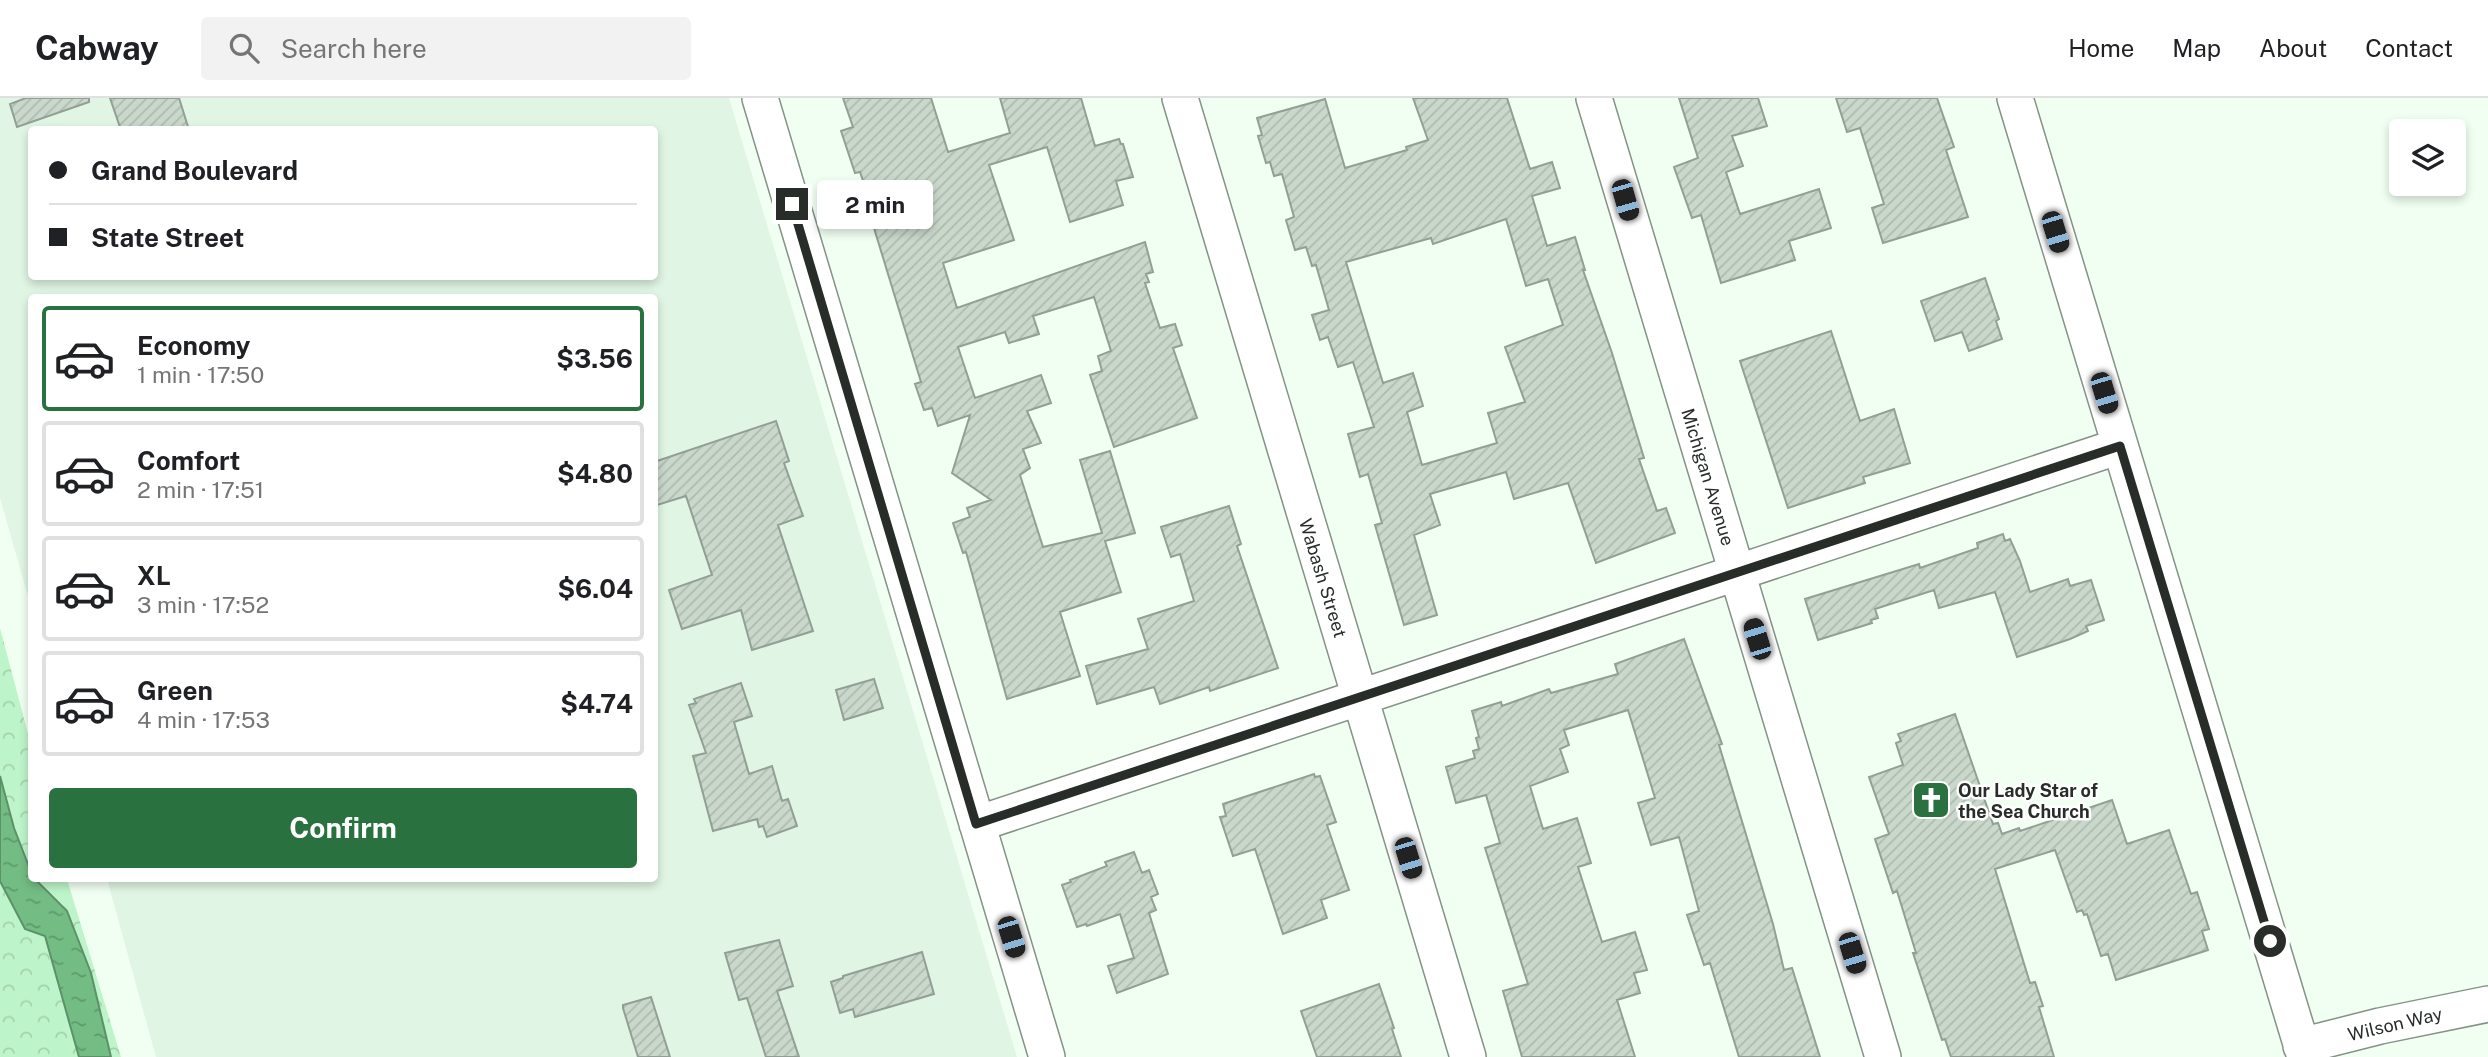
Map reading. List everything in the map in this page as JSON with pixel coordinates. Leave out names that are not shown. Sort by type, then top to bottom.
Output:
[{"type":"street","points":[[760,98],[1047,1057]]},
{"type":"street","name":"Wabash Street","points":[[1180,98],[1468,1057]]},
{"type":"street","name":"Michigan Avenue","points":[[1594,98],[1883,1057]]},
{"type":"street","points":[[2015,98],[2303,1051]]},
{"type":"street","points":[[976,824],[2120,446]]},
{"type":"street","name":"Wilson Way","points":[[2303,1051],[2380,1026],[2488,1004]]},
{"type":"shaded area","points":[[0,98],[729,98],[1017,1057],[156,1057],[108,882],[658,882],[658,294],[28,294],[28,596],[0,498]]},
{"type":"green space","points":[[0,628],[28,734],[28,882],[68,882],[121,1057],[0,1057]]},
{"type":"water","points":[[0,776],[14,828],[28,864],[28,882],[38,882],[67,911],[91,973],[111,1057],[79,1057],[45,936],[25,929],[0,881]]},
{"type":"building","points":[[26,98],[89,98],[89,102],[17,127],[10,104]]},
{"type":"building","points":[[110,98],[179,98],[188,126],[120,126]]},
{"type":"building","points":[[843,98],[931,98],[948,152],[1010,133],[1000,98],[1081,98],[1095,146],[1119,139],[1123,144],[1133,177],[1116,181],[1123,205],[1070,222],[1047,147],[989,165],[1014,240],[943,263],[957,308],[1145,242],[1153,272],[1146,274],[1149,282],[1145,283],[1160,328],[1175,324],[1182,345],[1173,348],[1197,418],[1114,447],[1090,375],[1102,371],[1098,356],[1111,351],[1094,297],[1033,316],[1039,334],[1009,343],[1005,332],[958,347],[975,398],[1041,375],[1051,403],[1027,411],[1041,443],[1023,449],[1030,468],[1020,475],[1043,547],[1102,533],[1080,460],[1110,451],[1135,533],[1105,541],[1121,592],[1060,612],[1080,676],[1007,699],[966,552],[963,553],[953,523],[970,517],[967,508],[991,500],[952,473],[970,415],[938,426],[932,408],[924,410],[915,384],[921,382],[870,215],[874,213],[860,172],[855,173],[841,131],[853,127]]},
{"type":"building","points":[[1413,98],[1507,98],[1530,169],[1552,162],[1560,188],[1532,196],[1547,246],[1575,237],[1583,270],[1644,458],[1639,459],[1657,511],[1666,508],[1675,533],[1596,563],[1568,483],[1514,499],[1506,472],[1430,494],[1440,525],[1414,535],[1437,615],[1404,625],[1375,525],[1382,523],[1368,474],[1360,477],[1348,434],[1374,427],[1353,362],[1338,367],[1328,337],[1320,340],[1312,315],[1329,310],[1316,265],[1312,266],[1306,247],[1295,250],[1286,220],[1294,217],[1282,174],[1274,176],[1270,162],[1266,163],[1258,136],[1262,135],[1257,118],[1325,99],[1345,168],[1407,150],[1406,147],[1428,140]],"holes":[[[1506,219],[1526,286],[1548,279],[1563,325],[1505,347],[1525,402],[1488,413],[1497,443],[1422,465],[1407,412],[1423,406],[1413,373],[1383,383],[1346,262],[1431,238],[1433,244]]]},
{"type":"building","points":[[1679,98],[1758,98],[1767,126],[1732,136],[1743,166],[1726,172],[1740,214],[1819,189],[1831,228],[1789,241],[1795,260],[1721,283],[1701,215],[1692,218],[1674,167],[1698,158]]},
{"type":"building","points":[[1836,98],[1937,98],[1954,147],[1946,150],[1968,217],[1883,243],[1872,208],[1884,204],[1860,128],[1847,132]]},
{"type":"building","points":[[1985,278],[1999,319],[1996,321],[2002,339],[1969,351],[1962,332],[1935,341],[1921,301]]},
{"type":"building","points":[[1831,331],[1860,421],[1894,409],[1910,463],[1863,477],[1865,483],[1788,508],[1740,361]]},
{"type":"building","points":[[776,421],[789,461],[784,463],[803,516],[778,525],[813,631],[752,650],[741,610],[682,629],[669,590],[712,575],[686,496],[658,505],[658,461]]},
{"type":"building","points":[[1229,506],[1241,544],[1237,546],[1278,668],[1210,691],[1209,687],[1160,704],[1154,687],[1097,704],[1086,666],[1148,649],[1138,619],[1194,601],[1180,554],[1171,557],[1161,527]]},
{"type":"building","points":[[2003,534],[2005,541],[2010,539],[2030,592],[2068,579],[2070,586],[2091,580],[2104,620],[2086,626],[2088,631],[2070,639],[2017,657],[1995,592],[1939,608],[1934,590],[1875,609],[1878,618],[1871,620],[1872,623],[1818,640],[1805,599],[1919,564],[1920,568],[1978,548],[1977,543]]},
{"type":"building","points":[[1684,639],[1722,744],[1719,745],[1773,924],[1784,970],[1792,968],[1820,1057],[1739,1057],[1710,963],[1704,965],[1687,915],[1699,911],[1679,837],[1651,845],[1638,803],[1655,798],[1628,710],[1564,730],[1569,745],[1560,749],[1568,772],[1530,786],[1543,829],[1577,818],[1591,863],[1578,867],[1602,942],[1635,932],[1647,970],[1634,973],[1640,993],[1617,1000],[1635,1057],[1522,1057],[1503,991],[1528,984],[1485,848],[1500,843],[1486,795],[1456,803],[1446,767],[1475,758],[1473,751],[1479,749],[1476,738],[1479,737],[1472,711],[1501,702],[1502,706],[1549,689],[1551,693],[1618,674],[1615,664]]},
{"type":"building","points":[[874,679],[883,708],[844,720],[836,690]]},
{"type":"building","points":[[741,683],[752,716],[734,722],[749,774],[772,766],[782,801],[788,799],[797,826],[767,837],[763,826],[759,827],[757,819],[713,831],[693,756],[706,753],[689,705],[696,703],[694,699]]},
{"type":"building","points":[[1955,714],[1993,824],[1998,823],[2002,834],[2019,828],[2020,831],[2112,800],[2127,844],[2169,830],[2191,894],[2197,892],[2209,929],[2202,931],[2208,950],[2116,980],[2108,954],[2101,956],[2087,914],[2084,915],[2082,910],[2077,912],[2055,850],[1995,869],[2030,983],[2035,982],[2043,1006],[2039,1007],[2054,1057],[1951,1057],[1945,1039],[1942,1040],[1913,953],[1916,953],[1897,891],[1893,893],[1875,839],[1889,834],[1869,777],[1903,765],[1896,743],[1901,741],[1898,734]]},
{"type":"building","points":[[1314,774],[1315,777],[1320,776],[1336,822],[1327,825],[1349,890],[1321,900],[1327,918],[1283,934],[1255,849],[1233,856],[1220,817],[1226,816],[1223,804]]},
{"type":"building","points":[[1134,852],[1142,873],[1149,870],[1158,894],[1151,897],[1156,910],[1149,913],[1168,974],[1117,993],[1108,966],[1134,958],[1120,914],[1077,927],[1062,885],[1107,866],[1105,862]]},
{"type":"building","points":[[779,940],[793,986],[777,991],[799,1057],[766,1057],[747,998],[739,1000],[725,953]]},
{"type":"building","points":[[922,952],[934,994],[855,1017],[853,1009],[840,1013],[831,982]]},
{"type":"building","points":[[1379,984],[1401,1057],[1317,1057],[1301,1011]]},
{"type":"building","points":[[651,997],[670,1057],[638,1057],[623,1005]]},
{"type":"place","name":"Our Lady Star of the Sea Church","points":[[1931,800]]},
{"type":"route","points":[[792,204],[976,824],[2120,446],[2270,941]]}]
